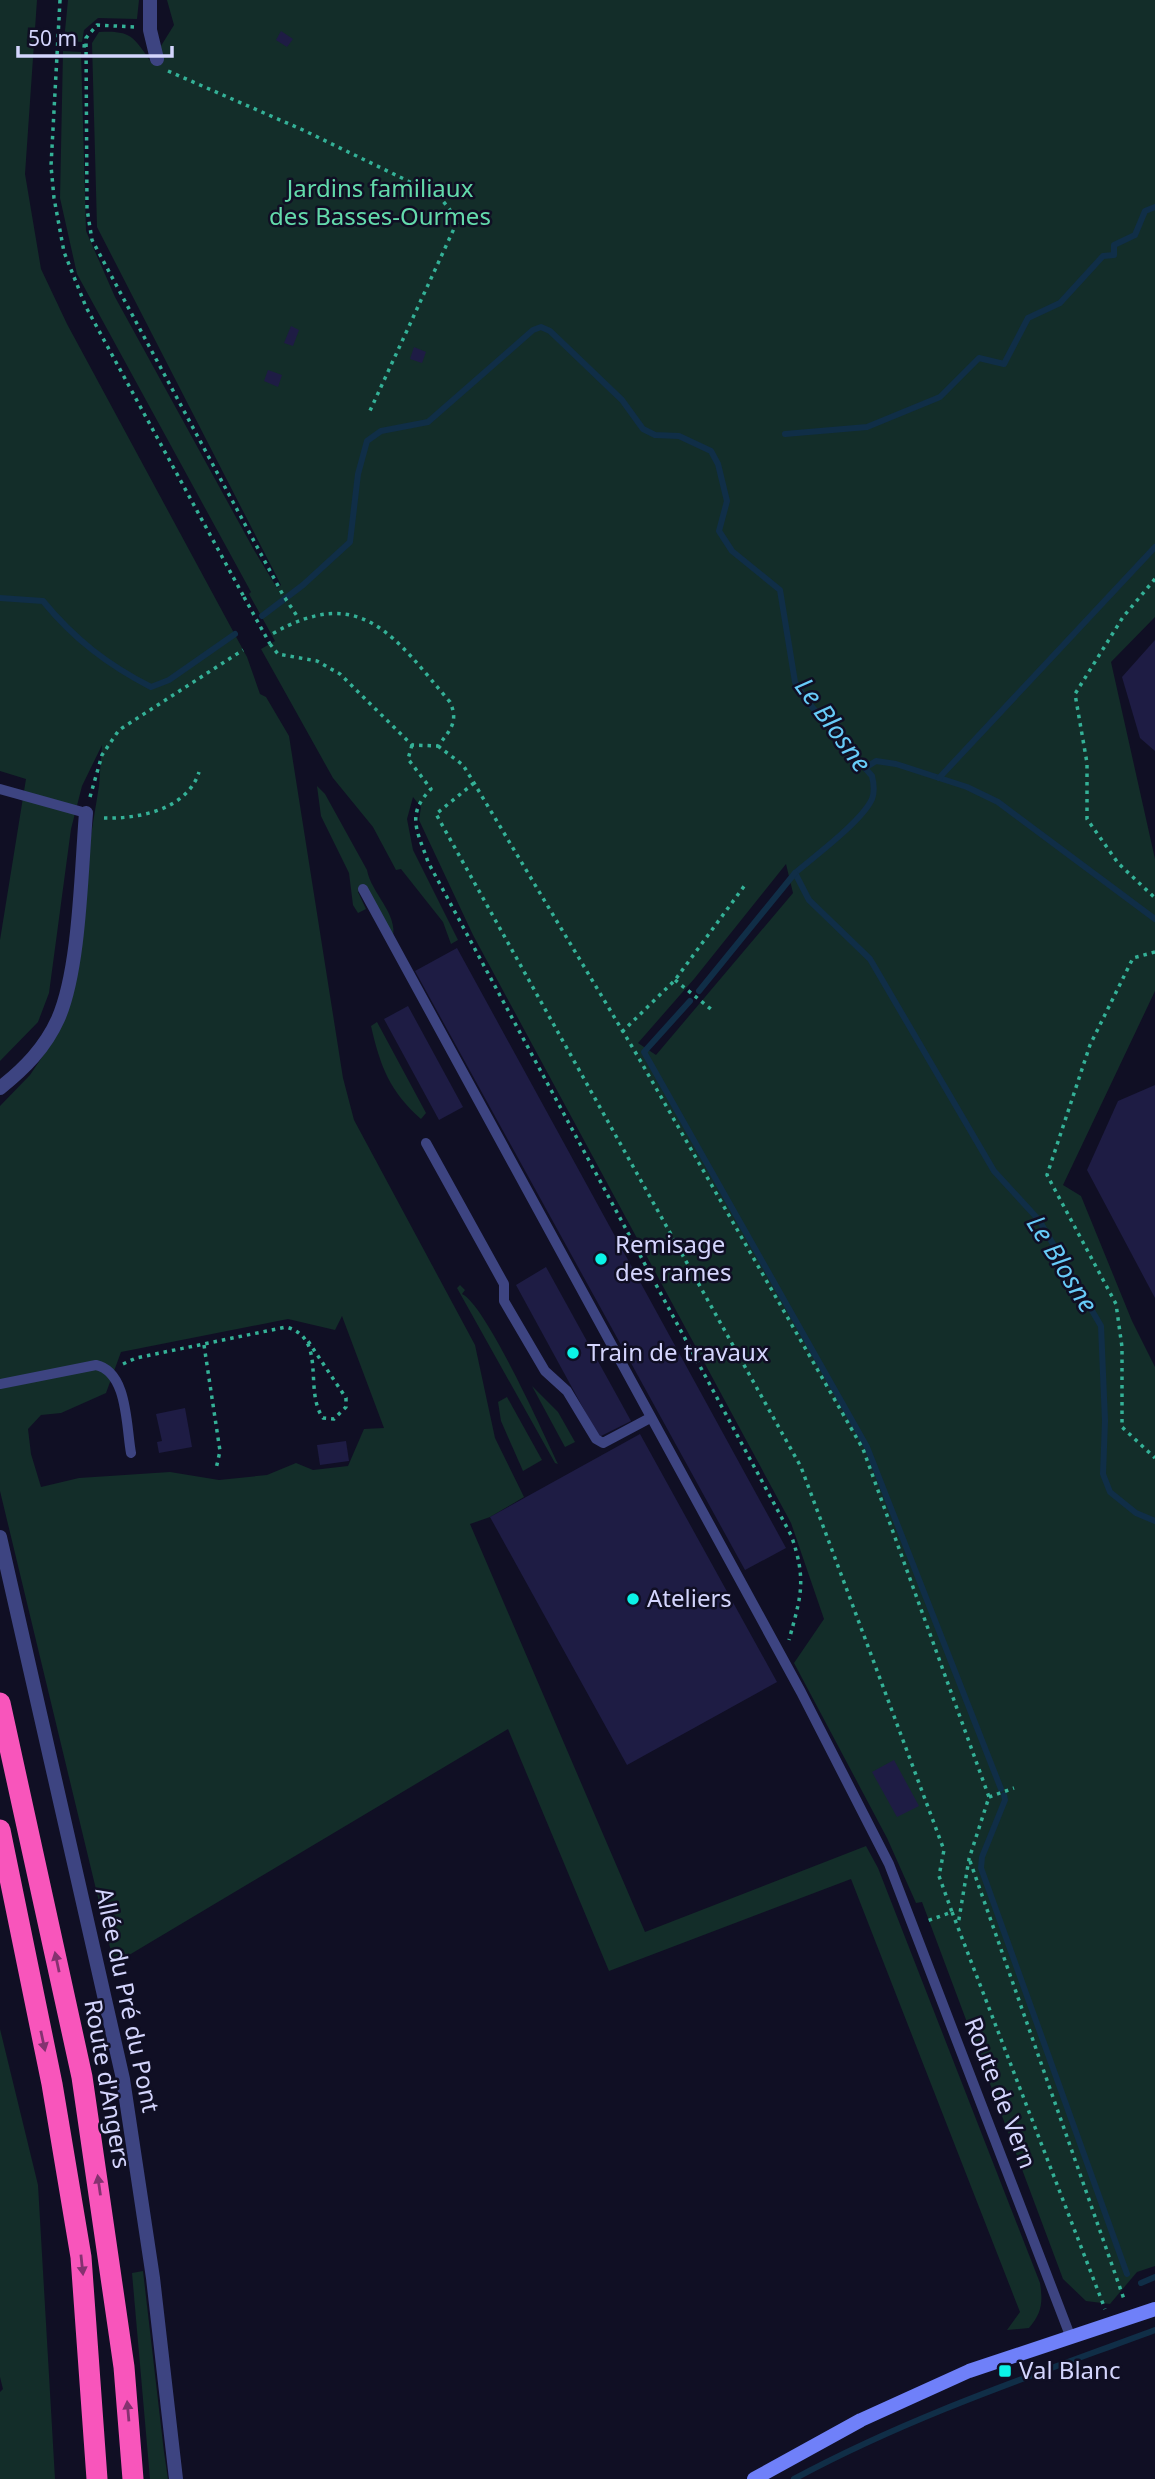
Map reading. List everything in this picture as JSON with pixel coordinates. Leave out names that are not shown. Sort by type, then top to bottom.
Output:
[{"type":"highway","name":"Route d'Angers","points":[[0,1703],[82,2077],[124,2367],[133,2479]]},
{"type":"highway","points":[[0,1830],[52,2084],[81,2257],[97,2479]]},
{"type":"street","points":[[150,0],[150,30],[157,59]]},
{"type":"street","points":[[0,1088],[32,1060],[57,1021],[65,1001],[73,956],[86,813]]},
{"type":"street","name":"Allée du Pré du Pont","points":[[0,1536],[123,2079],[153,2278],[176,2479]]},
{"type":"street","points":[[754,2479],[915,2394],[969,2371],[1155,2309]]},
{"type":"lane","points":[[0,789],[86,813]]},
{"type":"lane","name":"Route de Vern","points":[[363,889],[784,1662],[889,1864],[1071,2338]]},
{"type":"lane","points":[[426,1143],[504,1284],[504,1301],[545,1371],[567,1391],[596,1439],[603,1443],[650,1418]]},
{"type":"lane","points":[[0,1384],[96,1365],[114,1373],[119,1385],[131,1452]]},
{"type":"path","points":[[60,0],[52,177],[58,227],[73,278],[270,644],[278,654],[288,658],[317,661],[341,674],[412,745],[438,746],[463,765],[622,1032],[863,1449],[989,1797],[969,1859],[958,1925]]},
{"type":"path","points":[[150,30],[97,25],[86,38],[87,209],[92,240],[283,595],[299,619]]},
{"type":"path","points":[[57,44],[86,46]]},
{"type":"path","points":[[157,59],[169,72],[303,130],[439,196],[458,220],[368,415]]},
{"type":"path","points":[[1155,579],[1123,617],[1075,694],[1087,763],[1087,819],[1118,863],[1155,898]]},
{"type":"path","points":[[272,634],[299,619],[324,612],[356,616],[391,635],[450,702],[455,721],[438,746]]},
{"type":"path","points":[[199,772],[184,796],[164,808],[110,818],[86,813],[102,755],[119,730],[243,650]]},
{"type":"path","points":[[412,745],[408,759],[431,789],[418,802],[415,822],[428,862],[791,1535],[799,1557],[803,1588],[784,1662]]},
{"type":"path","points":[[474,783],[436,814],[801,1467],[944,1850],[939,1876],[952,1912],[1111,2324]]},
{"type":"path","points":[[622,1032],[675,980],[745,885]]},
{"type":"path","points":[[1155,952],[1133,958],[1090,1045],[1047,1175],[1116,1304],[1122,1347],[1122,1427],[1155,1458]]},
{"type":"path","points":[[675,980],[712,1010]]},
{"type":"path","points":[[114,1373],[136,1358],[286,1327],[297,1330],[308,1341],[346,1398],[346,1407],[334,1419],[323,1418],[313,1399],[312,1353],[308,1341]]},
{"type":"path","points":[[204,1345],[220,1451],[216,1469]]},
{"type":"path","points":[[989,1797],[1014,1788]]},
{"type":"path","points":[[969,1859],[1131,2317]]},
{"type":"path","points":[[914,1926],[952,1912]]},
{"type":"green space","points":[[0,0],[37,0],[25,174],[41,269],[67,324],[247,657],[260,694],[266,697],[289,736],[343,1078],[354,1120],[475,1345],[495,1438],[524,1497],[490,1517],[470,1524],[645,1932],[866,1846],[878,1868],[1040,2283],[1040,2307],[1029,2328],[1007,2330],[1020,2312],[851,1879],[609,1971],[508,1729],[114,1964],[0,1491],[0,1106],[30,1075],[59,1032],[99,786],[102,745],[82,786],[71,829],[49,993],[38,1022],[0,1061],[0,940],[26,779],[0,771]],"holes":[[[342,1316],[384,1428],[364,1429],[348,1466],[313,1470],[296,1463],[267,1475],[219,1480],[170,1472],[79,1478],[41,1487],[31,1454],[28,1429],[41,1415],[61,1413],[106,1393],[121,1352],[288,1319],[335,1330]]]},
{"type":"green space","points":[[68,0],[139,0],[137,19],[98,18],[84,30],[82,42],[64,41]]},
{"type":"green space","name":"Jardins familiaux des Basses-Ourmes","points":[[167,0],[1155,0],[1155,617],[1111,662],[1155,859],[1155,991],[1063,1185],[1081,1196],[1132,1321],[1155,1367],[1155,2266],[1137,2272],[1110,2304],[1086,2301],[1063,2279],[922,1902],[916,1903],[887,1838],[794,1663],[824,1619],[791,1523],[473,935],[419,820],[421,807],[413,797],[407,819],[413,850],[458,940],[451,944],[443,922],[401,869],[396,870],[373,827],[333,778],[261,649],[275,641],[249,594],[251,592],[77,274],[60,198],[63,51],[81,52],[86,231],[115,297],[277,588],[281,585],[97,227],[92,43],[99,32],[125,34],[136,41],[151,62],[174,25]],"holes":[[[786,864],[793,893],[656,1055],[638,1043],[694,979]]]},
{"type":"green space","points":[[317,786],[325,794],[392,920],[393,938],[367,887],[358,892],[366,909],[358,913],[353,905],[349,873],[321,816]]},
{"type":"green space","points":[[377,1022],[426,1113],[421,1119],[401,1099],[388,1077],[378,1054],[371,1026]]},
{"type":"green space","points":[[460,1285],[465,1290],[462,1294],[472,1303],[499,1345],[558,1464],[555,1463],[457,1288]]},
{"type":"green space","points":[[532,1386],[558,1412],[575,1442],[565,1447]]},
{"type":"green space","points":[[507,1397],[542,1460],[523,1471],[501,1421],[498,1402]]},
{"type":"green space","points":[[0,2029],[38,2185],[55,2479],[0,2479],[0,2392],[3,2389],[0,2377]]},
{"type":"green space","points":[[143,2271],[168,2479],[150,2479],[132,2273]]},
{"type":"building","points":[[281,31],[293,39],[287,47],[276,40]]},
{"type":"building","points":[[291,326],[299,330],[293,346],[284,343]]},
{"type":"building","points":[[414,347],[426,352],[422,363],[410,359]]},
{"type":"building","points":[[268,370],[282,375],[278,387],[264,381]]},
{"type":"building","points":[[1155,640],[1155,751],[1140,738],[1122,677]]},
{"type":"building","name":"Remisage des rames","points":[[457,948],[786,1548],[745,1570],[415,971]]},
{"type":"building","points":[[408,1006],[463,1107],[439,1120],[384,1019]]},
{"type":"building","points":[[1155,1085],[1155,1298],[1087,1170],[1118,1101]]},
{"type":"building","name":"Train de travaux","points":[[546,1267],[631,1421],[599,1437],[516,1285]]},
{"type":"building","points":[[185,1408],[192,1447],[159,1453],[157,1442],[162,1441],[156,1414]]},
{"type":"building","name":"Ateliers","points":[[640,1434],[777,1682],[627,1765],[490,1517]]},
{"type":"building","points":[[346,1441],[349,1461],[320,1465],[317,1445]]},
{"type":"building","points":[[894,1760],[919,1806],[897,1817],[872,1772]]},
{"type":"waterway","points":[[785,434],[867,427],[940,397],[979,358],[1004,364],[1028,318],[1060,303],[1103,256],[1114,255],[1114,245],[1135,235],[1145,211],[1155,207]]},
{"type":"waterway","name":"Le Blosne","points":[[262,616],[303,585],[350,542],[358,474],[367,441],[381,431],[428,422],[533,330],[541,327],[550,331],[622,400],[643,429],[655,435],[679,436],[711,451],[718,464],[727,501],[719,531],[732,551],[780,590],[795,682],[806,700],[873,779],[873,796],[867,808],[837,838],[795,873],[809,900],[870,959],[994,1171],[1039,1220],[1101,1326],[1105,1421],[1103,1474],[1110,1492],[1136,1513],[1155,1521]]},
{"type":"waterway","points":[[939,778],[1155,547]]},
{"type":"waterway","name":"Le Blosne","points":[[0,598],[43,601],[92,650],[151,687],[169,680],[235,634]]},
{"type":"waterway","points":[[865,768],[876,761],[896,764],[967,787],[998,802],[1155,919]]},
{"type":"waterway","points":[[699,991],[795,873]]},
{"type":"waterway","points":[[690,1001],[644,1052],[867,1447],[1001,1789]]},
{"type":"waterway","points":[[1004,1795],[1005,1800],[982,1857],[981,1868],[1127,2274]]},
{"type":"waterway","points":[[1141,2283],[1155,2277]]},
{"type":"waterway","points":[[794,2479],[927,2416],[1155,2330]]},
{"type":"place","name":"Remisage des rames","points":[[601,1259]]},
{"type":"place","name":"Train de travaux","points":[[573,1353]]},
{"type":"place","name":"Ateliers","points":[[633,1599]]},
{"type":"place","name":"Val Blanc","points":[[1005,2371]]}]
